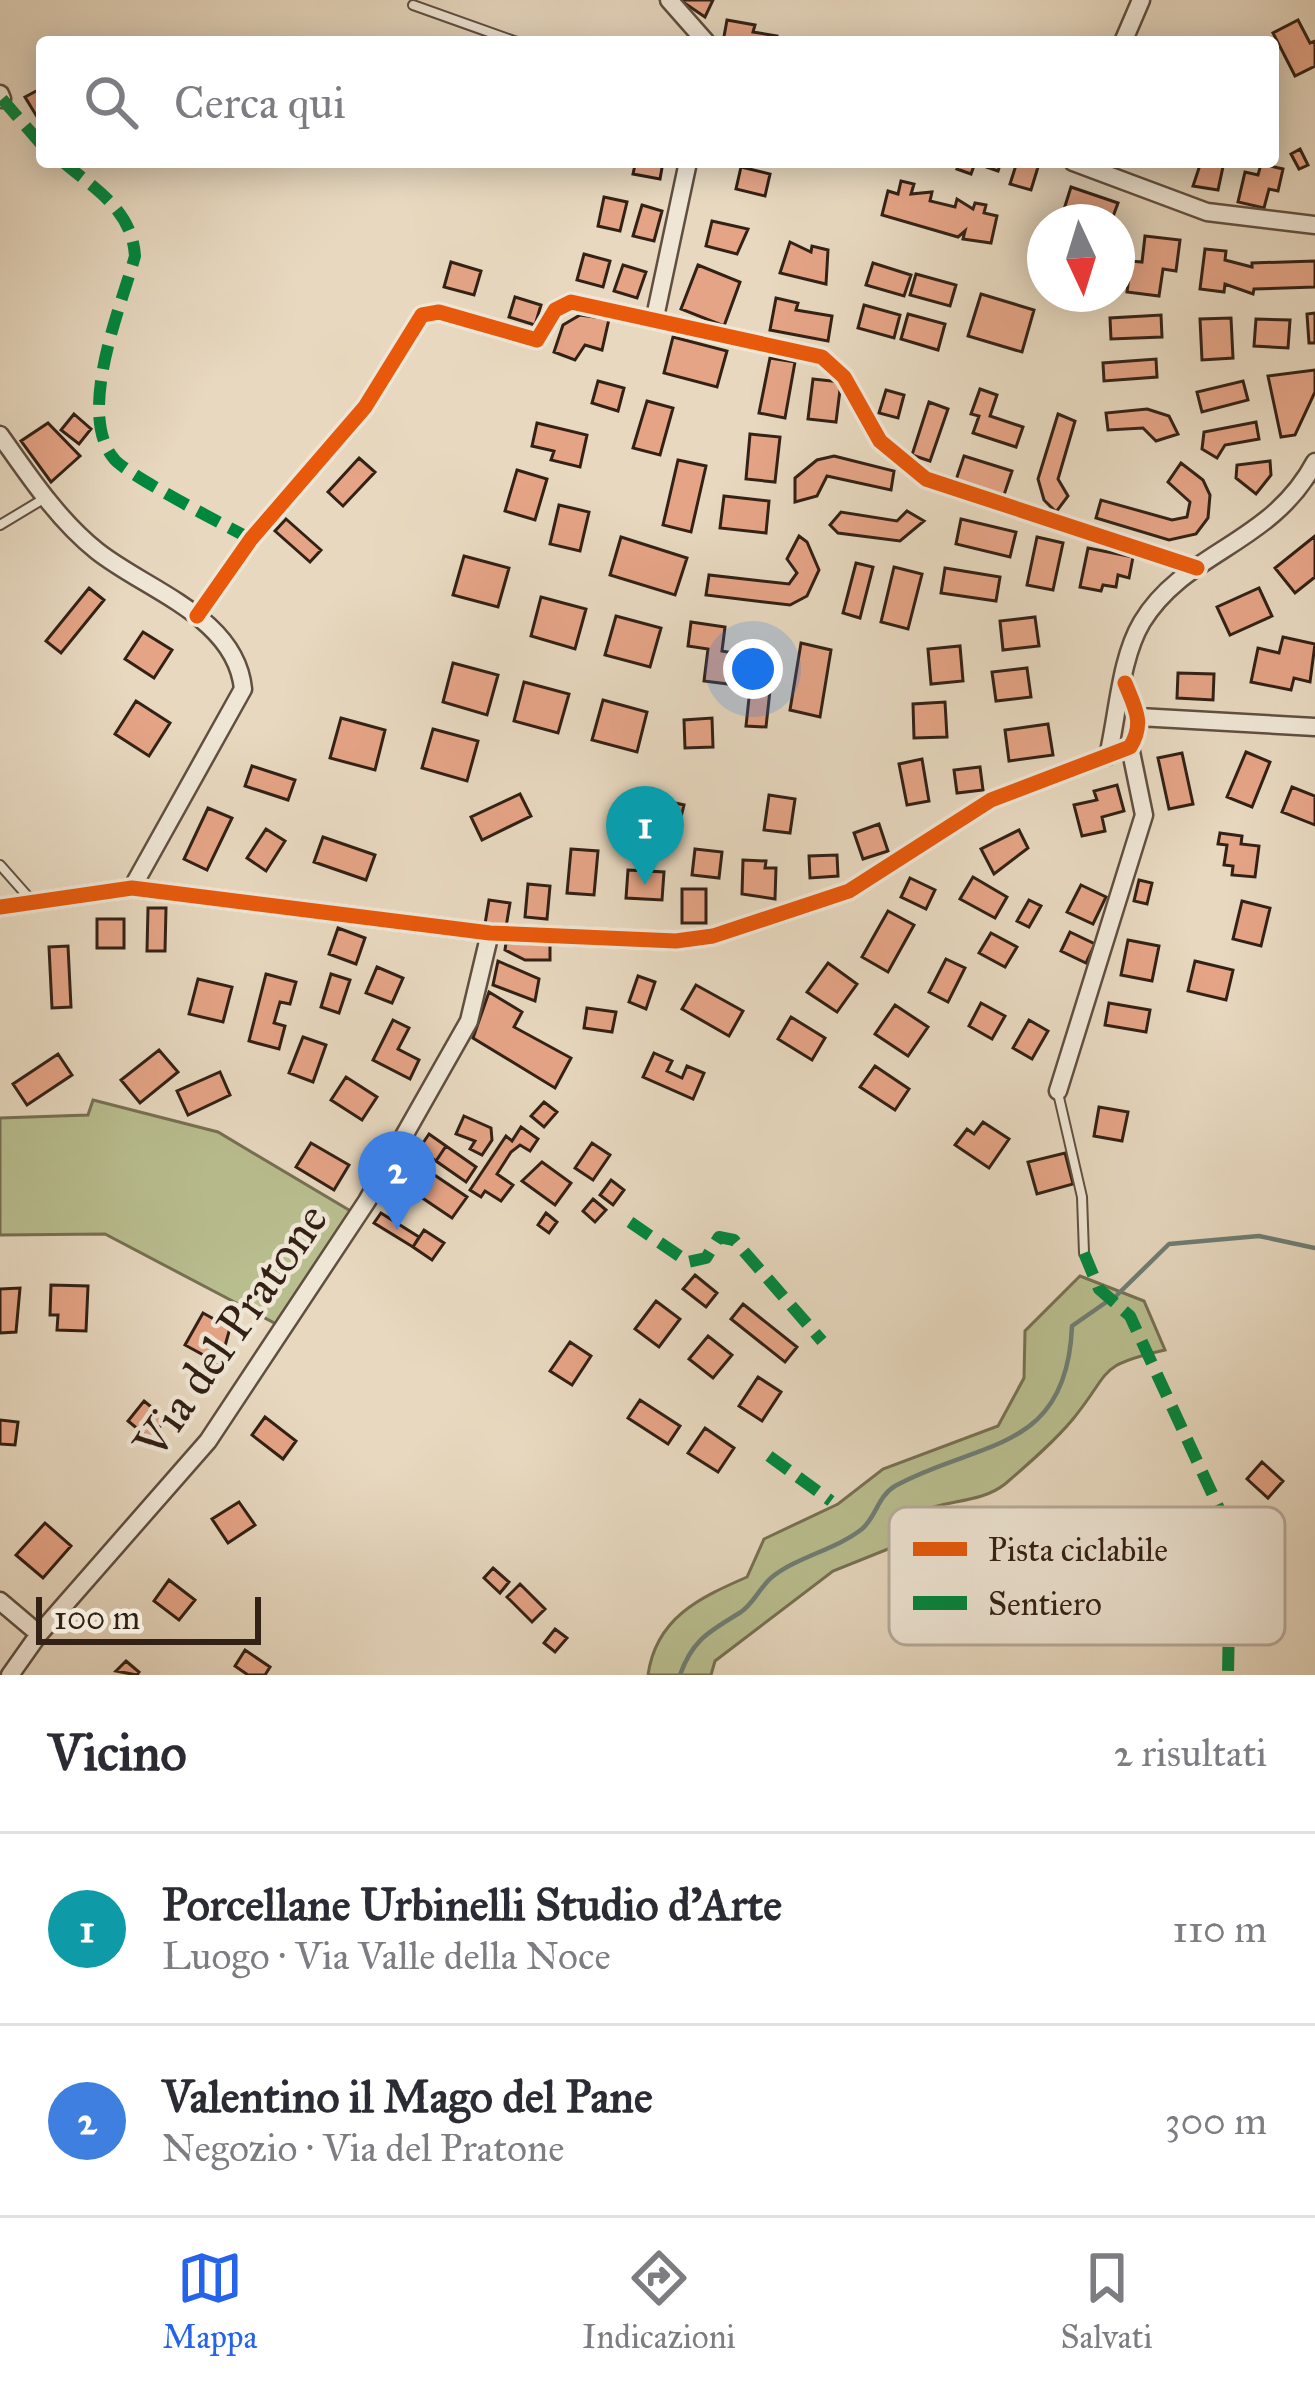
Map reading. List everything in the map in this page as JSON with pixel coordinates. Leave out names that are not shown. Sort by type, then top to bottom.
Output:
[{"type":"street","points":[[669,0],[701,36]]},
{"type":"street","points":[[1126,36],[1141,0]]},
{"type":"street","points":[[655,317],[687,168]]},
{"type":"street","points":[[1089,168],[1212,214],[1315,225]]},
{"type":"street","points":[[197,616],[251,539],[364,407],[422,315],[439,312],[532,341],[542,337],[564,302],[655,317],[747,344],[822,357],[844,377],[880,441],[926,479],[1197,568]]},
{"type":"street","points":[[0,435],[45,497],[96,550],[197,616],[228,648],[243,689],[131,888]]},
{"type":"street","points":[[1108,756],[1129,652],[1143,621],[1197,568],[1273,519],[1315,462]]},
{"type":"street","points":[[0,907],[131,888],[490,933],[676,941],[849,891],[991,800],[1130,747],[1140,732],[1139,717],[1125,683]]},
{"type":"street","points":[[1139,717],[1315,728]]},
{"type":"street","points":[[1058,1091],[1144,815],[1130,747]]},
{"type":"street","name":"Via del Pratone","points":[[10,1675],[39,1634],[208,1441],[367,1201],[469,1021],[490,933]]},
{"type":"street","points":[[0,1601],[39,1634]]},
{"type":"lane","points":[[413,5],[500,36]]},
{"type":"lane","points":[[0,525],[45,497]]},
{"type":"lane","points":[[0,865],[36,905]]},
{"type":"lane","points":[[1058,1091],[1082,1197],[1084,1253]]},
{"type":"green space","points":[[93,1100],[218,1132],[359,1216],[282,1327],[105,1234],[0,1235],[0,1118],[88,1115]]},
{"type":"green space","points":[[1080,1276],[1144,1301],[1165,1350],[1108,1372],[1066,1428],[995,1490],[934,1507],[889,1507],[889,1549],[833,1571],[715,1661],[711,1675],[648,1675],[670,1624],[697,1602],[747,1577],[764,1539],[838,1504],[883,1469],[998,1426],[1024,1378],[1025,1331]]},
{"type":"building","points":[[680,0],[713,0],[705,17]]},
{"type":"building","points":[[727,20],[755,25],[753,32],[777,36],[724,36]]},
{"type":"building","points":[[1298,20],[1310,43],[1315,41],[1315,66],[1295,76],[1279,36],[1273,33]]},
{"type":"building","points":[[36,91],[36,115],[25,97]]},
{"type":"building","points":[[1300,149],[1308,165],[1299,169],[1291,154]]},
{"type":"building","points":[[634,168],[662,168],[660,179],[633,174]]},
{"type":"building","points":[[741,168],[770,174],[765,196],[736,189]]},
{"type":"building","points":[[1015,168],[1038,168],[1031,190],[1010,184]]},
{"type":"building","points":[[1199,168],[1223,168],[1218,190],[1193,186]]},
{"type":"building","points":[[1260,168],[1283,169],[1278,191],[1269,189],[1264,208],[1238,202],[1245,172],[1258,175]]},
{"type":"building","points":[[901,181],[914,184],[911,194],[932,192],[930,201],[955,207],[957,199],[973,209],[975,203],[986,205],[984,213],[997,216],[991,243],[963,239],[965,231],[958,237],[882,215],[888,191],[898,194]]},
{"type":"building","points":[[1071,187],[1118,203],[1118,204],[1066,204]]},
{"type":"building","points":[[604,197],[627,202],[620,231],[598,226]]},
{"type":"building","points":[[642,205],[662,211],[654,241],[633,236]]},
{"type":"building","points":[[712,221],[748,229],[737,254],[706,246]]},
{"type":"building","points":[[1145,236],[1180,240],[1176,271],[1163,269],[1159,296],[1135,293],[1135,261],[1142,262]]},
{"type":"building","points":[[790,242],[811,252],[812,246],[828,250],[826,284],[780,273]]},
{"type":"building","points":[[1205,249],[1226,251],[1225,260],[1252,267],[1252,263],[1315,261],[1315,287],[1254,289],[1253,294],[1225,284],[1224,292],[1200,289]]},
{"type":"building","points":[[584,254],[610,261],[603,287],[577,280]]},
{"type":"building","points":[[451,262],[481,271],[474,295],[444,287]]},
{"type":"building","points":[[873,263],[911,275],[904,296],[866,285]]},
{"type":"building","points":[[623,265],[646,272],[637,298],[614,291]]},
{"type":"building","points":[[698,265],[740,282],[724,326],[681,309]]},
{"type":"building","points":[[916,274],[956,285],[950,306],[910,295]]},
{"type":"building","points":[[981,294],[1033,312],[1022,352],[968,336]]},
{"type":"building","points":[[515,297],[541,305],[535,325],[509,317]]},
{"type":"building","points":[[776,298],[798,303],[796,310],[832,316],[828,341],[770,330]]},
{"type":"building","points":[[864,305],[900,315],[894,338],[858,328]]},
{"type":"building","points":[[1315,313],[1315,343],[1309,343],[1307,314]]},
{"type":"building","points":[[908,314],[945,324],[938,350],[901,339]]},
{"type":"building","points":[[580,315],[609,319],[602,350],[585,345],[575,360],[554,352],[563,325]]},
{"type":"building","points":[[1161,315],[1162,337],[1111,339],[1110,318]]},
{"type":"building","points":[[1231,318],[1233,358],[1202,360],[1200,319]]},
{"type":"building","points":[[1256,319],[1290,320],[1288,348],[1254,346]]},
{"type":"building","points":[[673,337],[727,351],[717,387],[664,373]]},
{"type":"building","points":[[770,358],[795,362],[785,418],[759,413]]},
{"type":"building","points":[[1156,359],[1157,377],[1104,381],[1103,363]]},
{"type":"building","points":[[1315,370],[1315,392],[1295,435],[1281,437],[1268,376]]},
{"type":"building","points":[[813,379],[841,382],[836,422],[808,419]]},
{"type":"building","points":[[598,381],[624,388],[618,411],[592,403]]},
{"type":"building","points":[[1243,381],[1248,400],[1202,412],[1197,392]]},
{"type":"building","points":[[980,389],[997,395],[990,416],[1023,427],[1016,447],[973,433],[979,416],[971,414]]},
{"type":"building","points":[[886,390],[904,395],[898,418],[879,413]]},
{"type":"building","points":[[647,401],[673,408],[660,455],[633,448]]},
{"type":"building","points":[[929,402],[948,409],[930,461],[912,455]]},
{"type":"building","points":[[1147,409],[1169,416],[1178,434],[1156,441],[1143,428],[1108,430],[1106,413]]},
{"type":"building","points":[[74,414],[91,429],[79,444],[61,430]]},
{"type":"building","points":[[1058,414],[1075,421],[1058,479],[1068,496],[1056,512],[1044,500],[1038,479]]},
{"type":"building","points":[[1256,422],[1259,439],[1225,445],[1217,458],[1202,449],[1204,432]]},
{"type":"building","points":[[48,423],[80,456],[51,482],[21,441]]},
{"type":"building","points":[[537,423],[587,435],[580,467],[551,460],[554,451],[532,446]]},
{"type":"building","points":[[750,434],[780,437],[775,482],[746,479]]},
{"type":"building","points":[[834,456],[894,471],[891,490],[827,476],[817,496],[795,502],[795,478],[817,460]]},
{"type":"building","points":[[964,456],[1012,471],[1004,495],[956,480]]},
{"type":"building","points":[[359,458],[375,472],[343,506],[328,492]]},
{"type":"building","points":[[678,460],[706,466],[691,532],[663,525]]},
{"type":"building","points":[[1270,461],[1271,475],[1256,494],[1236,478],[1237,465]]},
{"type":"building","points":[[1181,463],[1203,480],[1210,495],[1208,518],[1196,534],[1169,540],[1096,518],[1101,500],[1172,520],[1187,517],[1190,502],[1168,482]]},
{"type":"building","points":[[517,470],[547,479],[535,520],[505,511]]},
{"type":"building","points":[[724,496],[769,501],[766,533],[720,528]]},
{"type":"building","points":[[559,505],[589,512],[580,551],[550,544]]},
{"type":"building","points":[[907,511],[924,521],[900,541],[838,533],[830,525],[841,512],[897,521]]},
{"type":"building","points":[[286,519],[321,550],[310,562],[275,531]]},
{"type":"building","points":[[961,519],[1016,532],[1010,557],[956,544]]},
{"type":"building","points":[[799,536],[807,542],[819,570],[807,596],[790,605],[706,595],[709,575],[789,584],[797,573],[787,559]]},
{"type":"building","points":[[1315,536],[1315,577],[1295,593],[1275,568]]},
{"type":"building","points":[[621,537],[687,558],[675,595],[610,575]]},
{"type":"building","points":[[1037,537],[1063,543],[1053,590],[1027,585]]},
{"type":"building","points":[[1088,548],[1133,557],[1129,578],[1118,575],[1116,587],[1103,585],[1101,591],[1080,587]]},
{"type":"building","points":[[464,556],[509,568],[498,607],[453,595]]},
{"type":"building","points":[[856,563],[873,567],[860,618],[843,613]]},
{"type":"building","points":[[894,567],[922,574],[908,629],[881,622]]},
{"type":"building","points":[[945,568],[1000,577],[996,601],[941,593]]},
{"type":"building","points":[[89,588],[104,600],[61,653],[46,641]]},
{"type":"building","points":[[1259,588],[1272,616],[1230,635],[1217,607]]},
{"type":"building","points":[[541,597],[586,609],[575,649],[531,636]]},
{"type":"building","points":[[616,616],[661,628],[650,667],[605,655]]},
{"type":"building","points":[[1035,617],[1039,646],[1003,650],[1000,621]]},
{"type":"building","points":[[691,622],[725,627],[722,651],[733,653],[728,684],[704,681],[708,649],[688,646]]},
{"type":"building","points":[[143,632],[172,650],[154,678],[125,659]]},
{"type":"building","points":[[1283,637],[1315,644],[1310,682],[1294,678],[1291,690],[1251,682],[1258,648],[1279,653]]},
{"type":"building","points":[[801,643],[831,650],[820,717],[790,710]]},
{"type":"building","points":[[960,646],[963,681],[931,684],[928,649]]},
{"type":"building","points":[[453,663],[498,675],[487,715],[443,702]]},
{"type":"building","points":[[1027,668],[1031,697],[996,701],[992,672]]},
{"type":"building","points":[[752,670],[772,672],[766,727],[746,726]]},
{"type":"building","points":[[1178,673],[1214,674],[1213,700],[1177,698]]},
{"type":"building","points":[[524,682],[569,694],[558,733],[514,721]]},
{"type":"building","points":[[603,700],[647,712],[637,752],[592,740]]},
{"type":"building","points":[[136,701],[170,723],[149,756],[115,734]]},
{"type":"building","points":[[945,702],[947,737],[914,738],[913,704]]},
{"type":"building","points":[[341,718],[385,730],[375,770],[330,758]]},
{"type":"building","points":[[712,718],[713,747],[685,748],[684,720]]},
{"type":"building","points":[[1048,724],[1053,755],[1009,761],[1005,730]]},
{"type":"building","points":[[433,729],[478,741],[467,781],[422,768]]},
{"type":"building","points":[[1246,752],[1270,762],[1252,807],[1227,797]]},
{"type":"building","points":[[1182,753],[1193,804],[1169,809],[1158,758]]},
{"type":"building","points":[[922,759],[929,801],[907,805],[899,764]]},
{"type":"building","points":[[252,766],[295,780],[288,800],[245,786]]},
{"type":"building","points":[[980,767],[983,790],[957,793],[954,770]]},
{"type":"building","points":[[1117,785],[1124,811],[1102,817],[1105,831],[1082,836],[1074,805],[1097,800],[1094,791]]},
{"type":"building","points":[[1292,787],[1315,796],[1315,825],[1282,812]]},
{"type":"building","points":[[520,794],[531,816],[482,840],[471,817]]},
{"type":"building","points":[[769,795],[795,799],[790,833],[764,830]]},
{"type":"building","points":[[657,799],[684,805],[674,845],[647,839]]},
{"type":"building","points":[[208,808],[232,818],[207,870],[184,859]]},
{"type":"building","points":[[879,824],[888,851],[863,859],[854,833]]},
{"type":"building","points":[[266,829],[285,841],[266,871],[247,858]]},
{"type":"building","points":[[1019,830],[1028,848],[994,874],[981,849]]},
{"type":"building","points":[[1220,833],[1242,836],[1241,844],[1259,846],[1255,877],[1232,875],[1233,866],[1224,865],[1227,845],[1218,844]]},
{"type":"building","points":[[323,837],[375,855],[366,880],[314,862]]},
{"type":"building","points":[[571,849],[598,851],[594,895],[567,893]]},
{"type":"building","points":[[695,849],[722,852],[719,878],[692,875]]},
{"type":"building","points":[[837,855],[838,876],[810,878],[809,856]]},
{"type":"building","points":[[743,860],[766,861],[765,868],[776,868],[775,899],[742,894]]},
{"type":"building","points":[[628,870],[664,872],[662,900],[626,898]]},
{"type":"building","points":[[973,877],[1007,897],[995,918],[960,899]]},
{"type":"building","points":[[910,878],[935,890],[926,909],[901,897]]},
{"type":"building","points":[[1139,880],[1152,883],[1147,904],[1134,901]]},
{"type":"building","points":[[528,884],[550,886],[547,919],[525,917]]},
{"type":"building","points":[[1081,885],[1106,897],[1093,924],[1067,912]]},
{"type":"building","points":[[682,889],[706,889],[706,923],[682,923]]},
{"type":"building","points":[[489,900],[510,903],[506,927],[485,924]]},
{"type":"building","points":[[1029,900],[1041,906],[1029,927],[1017,921]]},
{"type":"building","points":[[1242,901],[1270,908],[1261,946],[1233,939]]},
{"type":"building","points":[[148,908],[166,908],[165,951],[147,951]]},
{"type":"building","points":[[888,911],[914,925],[888,972],[862,957]]},
{"type":"building","points":[[97,919],[124,919],[124,948],[97,948]]},
{"type":"building","points":[[338,928],[365,938],[356,964],[329,954]]},
{"type":"building","points":[[1070,932],[1095,944],[1086,963],[1061,951]]},
{"type":"building","points":[[991,933],[1017,947],[1005,967],[979,953]]},
{"type":"building","points":[[1128,940],[1159,946],[1152,981],[1121,975]]},
{"type":"building","points":[[506,943],[550,943],[550,960],[525,960],[505,950]]},
{"type":"building","points":[[68,946],[71,1007],[52,1008],[49,947]]},
{"type":"building","points":[[946,959],[965,968],[948,1002],[929,992]]},
{"type":"building","points":[[498,961],[539,979],[535,1001],[493,985]]},
{"type":"building","points":[[1195,961],[1233,970],[1226,1000],[1188,991]]},
{"type":"building","points":[[828,963],[857,984],[837,1012],[807,992]]},
{"type":"building","points":[[377,967],[403,978],[392,1003],[366,993]]},
{"type":"building","points":[[266,974],[296,982],[290,1004],[280,1002],[274,1023],[285,1026],[279,1049],[249,1041]]},
{"type":"building","points":[[331,974],[350,980],[339,1013],[321,1007]]},
{"type":"building","points":[[638,976],[655,982],[646,1009],[629,1002]]},
{"type":"building","points":[[198,979],[232,987],[223,1022],[189,1014]]},
{"type":"building","points":[[696,985],[743,1011],[729,1036],[682,1009]]},
{"type":"building","points":[[489,992],[522,1012],[514,1027],[571,1058],[555,1088],[473,1038]]},
{"type":"building","points":[[981,1003],[1005,1016],[992,1039],[969,1026]]},
{"type":"building","points":[[1109,1003],[1150,1010],[1146,1032],[1105,1025]]},
{"type":"building","points":[[895,1005],[928,1027],[908,1056],[875,1034]]},
{"type":"building","points":[[587,1008],[616,1012],[612,1032],[584,1028]]},
{"type":"building","points":[[791,1017],[825,1038],[812,1060],[778,1039]]},
{"type":"building","points":[[393,1020],[409,1028],[398,1049],[419,1060],[410,1079],[373,1060]]},
{"type":"building","points":[[1029,1020],[1048,1031],[1032,1059],[1013,1048]]},
{"type":"building","points":[[303,1037],[326,1045],[313,1082],[289,1073]]},
{"type":"building","points":[[159,1050],[178,1072],[140,1103],[121,1080]]},
{"type":"building","points":[[654,1053],[672,1061],[667,1071],[682,1078],[687,1066],[704,1073],[693,1099],[643,1077]]},
{"type":"building","points":[[58,1054],[72,1075],[27,1105],[13,1084]]},
{"type":"building","points":[[875,1066],[909,1089],[895,1110],[860,1087]]},
{"type":"building","points":[[220,1072],[230,1095],[188,1115],[177,1091]]},
{"type":"building","points":[[346,1077],[377,1097],[362,1120],[331,1100]]},
{"type":"building","points":[[544,1102],[557,1112],[544,1127],[531,1116]]},
{"type":"building","points":[[1099,1107],[1128,1112],[1122,1141],[1094,1136]]},
{"type":"building","points":[[464,1116],[491,1128],[492,1140],[482,1155],[470,1149],[475,1141],[456,1134]]},
{"type":"building","points":[[983,1122],[1009,1139],[989,1168],[955,1145],[967,1129],[974,1134]]},
{"type":"building","points":[[521,1127],[538,1139],[530,1151],[520,1145],[511,1152],[497,1174],[513,1185],[501,1201],[485,1191],[481,1197],[470,1190],[506,1136],[512,1141]]},
{"type":"building","points":[[429,1134],[446,1146],[436,1161],[419,1149]]},
{"type":"building","points":[[311,1143],[349,1165],[334,1190],[296,1167]]},
{"type":"building","points":[[592,1143],[610,1155],[593,1180],[575,1168]]},
{"type":"building","points":[[446,1146],[476,1167],[466,1182],[436,1161]]},
{"type":"building","points":[[1065,1153],[1073,1184],[1037,1194],[1028,1162]]},
{"type":"building","points":[[542,1162],[571,1183],[555,1205],[522,1181]]},
{"type":"building","points":[[430,1172],[467,1197],[452,1218],[415,1193]]},
{"type":"building","points":[[611,1180],[624,1190],[613,1205],[600,1195]]},
{"type":"building","points":[[593,1199],[606,1210],[595,1222],[583,1211]]},
{"type":"building","points":[[381,1213],[419,1237],[413,1247],[374,1223]]},
{"type":"building","points":[[546,1213],[557,1222],[549,1233],[538,1225]]},
{"type":"building","points":[[424,1230],[444,1243],[432,1260],[413,1247]]},
{"type":"building","points":[[695,1275],[717,1293],[706,1307],[683,1289]]},
{"type":"building","points":[[51,1285],[88,1286],[86,1331],[57,1330],[58,1315],[50,1315]]},
{"type":"building","points":[[20,1288],[16,1332],[0,1333],[0,1289]]},
{"type":"building","points":[[656,1301],[680,1319],[659,1347],[635,1329]]},
{"type":"building","points":[[743,1304],[797,1347],[785,1362],[731,1319]]},
{"type":"building","points":[[203,1313],[230,1328],[220,1364],[185,1345]]},
{"type":"building","points":[[708,1336],[732,1355],[713,1378],[689,1359]]},
{"type":"building","points":[[570,1342],[591,1356],[572,1385],[550,1371]]},
{"type":"building","points":[[758,1377],[781,1392],[762,1421],[739,1406]]},
{"type":"building","points":[[640,1400],[680,1426],[668,1444],[628,1418]]},
{"type":"building","points":[[144,1401],[166,1419],[150,1439],[128,1421]]},
{"type":"building","points":[[265,1417],[296,1441],[283,1459],[252,1435]]},
{"type":"building","points":[[0,1420],[18,1422],[15,1445],[0,1444]]},
{"type":"building","points":[[705,1428],[734,1448],[718,1472],[688,1453]]},
{"type":"building","points":[[1262,1462],[1283,1481],[1268,1498],[1247,1479]]},
{"type":"building","points":[[239,1502],[255,1525],[228,1543],[212,1519]]},
{"type":"building","points":[[45,1523],[71,1546],[43,1578],[16,1555]]},
{"type":"building","points":[[493,1568],[509,1582],[500,1593],[484,1578]]},
{"type":"building","points":[[169,1580],[195,1600],[179,1620],[154,1601]]},
{"type":"building","points":[[520,1584],[545,1609],[532,1622],[507,1597]]},
{"type":"building","points":[[555,1629],[567,1638],[555,1652],[544,1643]]},
{"type":"building","points":[[245,1650],[270,1667],[265,1675],[248,1675],[235,1666]]},
{"type":"building","points":[[126,1661],[139,1672],[137,1675],[116,1671]]},
{"type":"waterway","points":[[1117,1295],[1169,1244],[1259,1236],[1315,1248]]},
{"type":"waterway","points":[[680,1675],[697,1644],[746,1608],[772,1577],[862,1529],[895,1486],[1013,1437],[1036,1421],[1054,1399],[1066,1368],[1072,1326],[1105,1303]]},
{"type":"marked path","points":[[2,99],[36,138]]},
{"type":"marked path","points":[[70,168],[120,213],[135,256],[100,389],[104,440],[124,468],[251,539]]},
{"type":"marked path","points":[[630,1222],[688,1262],[706,1258],[719,1237],[734,1240],[822,1341]]},
{"type":"marked path","points":[[1084,1253],[1099,1289],[1130,1316],[1218,1507]]},
{"type":"marked path","points":[[769,1456],[831,1501]]},
{"type":"marked path","points":[[1228,1675],[1229,1645]]},
{"type":"cycle path","points":[[197,616],[251,539],[365,407],[422,315],[439,312],[537,340],[555,310],[571,302],[822,357],[844,377],[880,441],[926,479],[1197,568]]},
{"type":"cycle path","points":[[0,907],[132,888],[490,933],[676,941],[713,936],[849,891],[991,800],[1130,747],[1138,723],[1125,683]]},
{"type":"place","name":"Porcellane Urbinelli Studio d'Arte","points":[[645,885]]},
{"type":"place","name":"Valentino il Mago del Pane","points":[[397,1230]]}]
